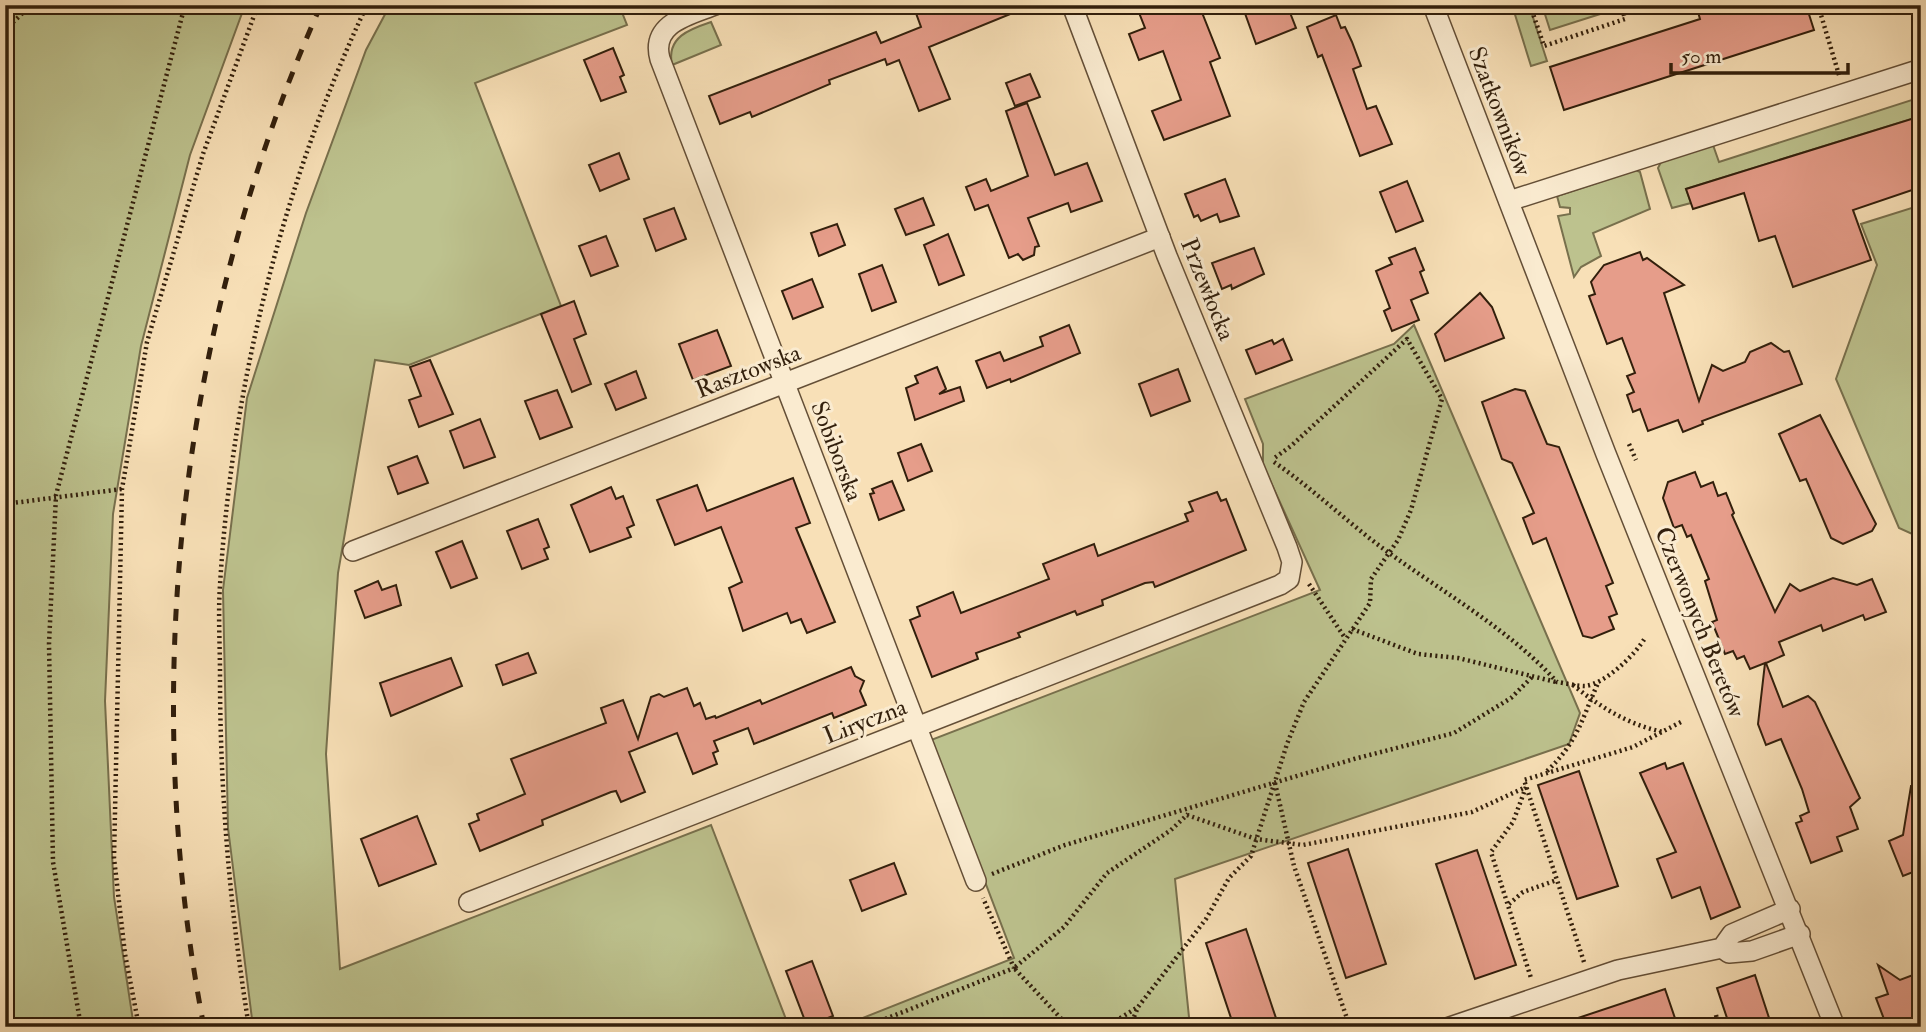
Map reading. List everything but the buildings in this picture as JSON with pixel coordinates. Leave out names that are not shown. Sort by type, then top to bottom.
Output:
[{"type":"street","name":"Sobiborska","points":[[715,5],[668,25],[661,36],[660,59],[976,881]]},
{"type":"street","name":"Przewłocka","points":[[1072,5],[1160,237],[1287,547],[1286,578]]},
{"type":"street","name":"Szatkowników","points":[[1433,5],[1521,235]]},
{"type":"street","points":[[1509,201],[1921,69]]},
{"type":"street","name":"Czerwonych Beretów","points":[[1521,235],[1835,1027]]},
{"type":"street","name":"Rasztowska","points":[[353,551],[1160,237]]},
{"type":"street","name":"Liryczna","points":[[469,902],[1286,578]]},
{"type":"street","points":[[1450,1027],[1618,970],[1722,948],[1732,934],[1790,909]]},
{"type":"street","points":[[1722,948],[1729,953],[1752,951],[1800,934]]},
{"type":"path","points":[[5,30],[32,5]]},
{"type":"path","points":[[81,1027],[53,862],[49,644],[55,495],[185,5]]},
{"type":"path","points":[[139,1027],[125,954],[114,858],[121,489],[147,342],[202,154],[258,5]]},
{"type":"path","points":[[249,1027],[235,941],[220,777],[220,586],[241,393],[292,196],[348,46],[367,5]]},
{"type":"path","points":[[1530,5],[1544,46],[1625,19],[1620,5]]},
{"type":"path","points":[[1818,5],[1840,77]]},
{"type":"path","points":[[1130,1027],[1138,1007],[1206,919],[1229,878],[1251,856],[1274,782],[1304,702],[1370,603],[1371,579],[1389,553],[1411,510],[1442,399],[1407,339],[1292,446],[1271,460]]},
{"type":"path","points":[[1241,440],[1255,446],[1314,490],[1389,553],[1539,662],[1556,682]]},
{"type":"path","points":[[1629,444],[1636,460]]},
{"type":"path","points":[[5,504],[55,495],[121,489]]},
{"type":"path","points":[[1286,578],[1303,573],[1345,638]]},
{"type":"path","points":[[1352,629],[1418,653],[1458,658],[1573,685],[1598,682],[1628,660],[1645,638]]},
{"type":"path","points":[[1069,1027],[1014,968],[976,881],[1065,845],[1274,782],[1454,733],[1511,698],[1533,676]]},
{"type":"path","points":[[1545,773],[1565,754],[1580,732],[1598,682]]},
{"type":"path","points":[[1573,685],[1591,700],[1637,726],[1664,732]]},
{"type":"path","points":[[1590,980],[1524,780],[1633,747],[1681,722]]},
{"type":"path","points":[[1274,782],[1289,845],[1349,1027]]},
{"type":"path","points":[[1187,815],[1255,839],[1289,845],[1320,842],[1472,812],[1526,787]]},
{"type":"path","points":[[1526,787],[1513,822],[1491,852],[1530,968],[1531,981],[1542,980]]},
{"type":"path","points":[[865,1027],[1014,968],[1063,927],[1107,873],[1171,830],[1196,806]]},
{"type":"path","points":[[1509,904],[1523,892],[1557,880]]},
{"type":"path","points":[[1106,1027],[1138,1007]]},
{"type":"path","points":[[1716,1015],[1719,1027]]},
{"type":"green space","points":[[5,5],[245,5],[190,155],[141,346],[113,514],[105,701],[114,897],[134,1027],[5,1027]]},
{"type":"green space","points":[[390,5],[619,5],[627,25],[475,83],[561,306],[409,365],[375,360],[338,573],[326,754],[340,969],[711,825],[789,1027],[253,1027],[228,828],[223,590],[247,398],[306,213],[366,50]]},
{"type":"green space","points":[[1512,5],[1529,5],[1547,61],[1531,66]]},
{"type":"green space","points":[[1542,5],[1618,5],[1619,8],[1550,30]]},
{"type":"green space","points":[[711,22],[721,45],[672,65],[671,55],[676,41],[688,31]]},
{"type":"green space","points":[[1921,97],[1921,116],[1686,189],[1691,203],[1672,208],[1658,168],[1661,162],[1713,145],[1719,162]]},
{"type":"green space","points":[[1636,170],[1640,172],[1650,209],[1593,233],[1601,256],[1581,267],[1574,277],[1558,216],[1570,214],[1570,208],[1560,207],[1557,196]]},
{"type":"green space","points":[[1921,205],[1921,538],[1899,528],[1836,379],[1877,265],[1861,224]]},
{"type":"green space","points":[[1414,325],[1580,713],[1569,744],[1175,879],[1190,1027],[840,1027],[1014,958],[931,740],[1320,590],[1263,465],[1263,444],[1245,399],[1394,344]]},
{"type":"railway","points":[[204,1027],[184,899],[175,769],[175,638],[185,507],[205,377],[234,250],[273,125],[321,5]]}]
